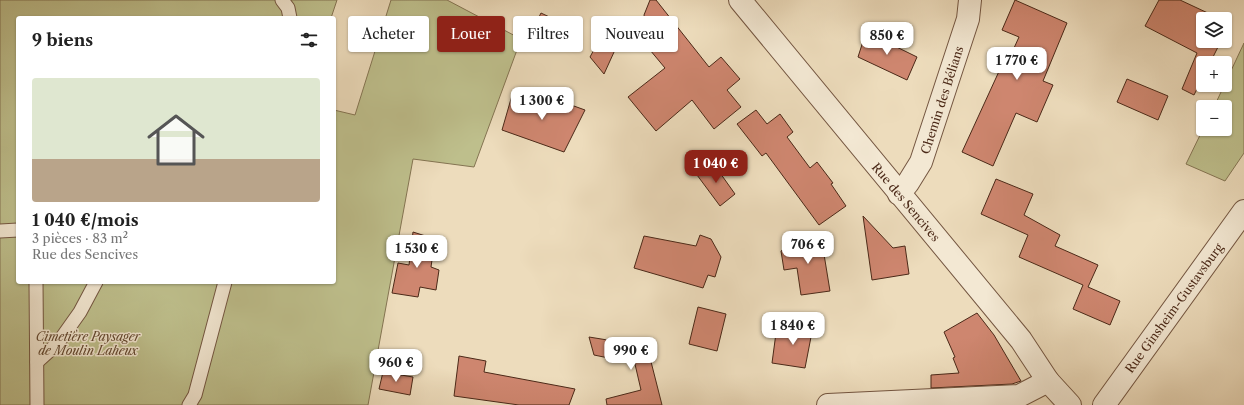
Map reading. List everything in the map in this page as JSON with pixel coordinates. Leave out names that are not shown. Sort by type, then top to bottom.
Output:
[{"type":"street","name":"Rue des Sencives","points":[[740,0],[811,84],[899,194],[1021,340],[1048,381],[1070,405]]},
{"type":"street","name":"Chemin des Bélians","points":[[899,194],[921,162],[968,19],[970,0]]},
{"type":"street","name":"Rue Ginsheim-Gustavsburg","points":[[1104,405],[1244,211]]},
{"type":"street","points":[[828,405],[1019,396],[1048,381]]},
{"type":"lane","points":[[282,0],[288,8],[290,16]]},
{"type":"lane","points":[[0,231],[16,230]]},
{"type":"lane","points":[[36,284],[37,405]]},
{"type":"lane","points":[[37,362],[58,343],[80,312],[95,284]]},
{"type":"lane","points":[[189,405],[195,395],[223,284]]},
{"type":"green space","name":"Cimetière Paysager de Moulin Laheux","points":[[0,0],[337,0],[332,16],[16,16],[16,284],[336,284],[336,110],[355,115],[375,52],[429,52],[429,16],[386,16],[391,0],[447,0],[477,16],[437,16],[437,52],[505,52],[505,31],[513,35],[513,52],[516,52],[474,167],[413,159],[368,405],[0,405]]},
{"type":"green space","points":[[1244,43],[1244,153],[1225,181],[1186,164],[1200,136],[1232,136],[1232,100],[1217,100],[1221,92],[1232,92],[1232,69]]},
{"type":"building","points":[[650,0],[656,0],[669,16],[644,16]]},
{"type":"building","points":[[1015,0],[1067,23],[1043,81],[1053,85],[1037,122],[1016,113],[993,166],[962,152],[1001,67],[1005,68],[1019,37],[1002,30]]},
{"type":"building","points":[[1159,0],[1180,0],[1206,12],[1196,12],[1196,48],[1218,48],[1214,56],[1196,56],[1196,91],[1194,95],[1182,89],[1197,53],[1145,26]]},
{"type":"building","points":[[541,13],[547,16],[540,16]]},
{"type":"building","points":[[678,28],[709,67],[721,57],[740,79],[727,90],[741,107],[714,129],[692,100],[656,131],[628,97],[665,68],[652,52],[678,52]]},
{"type":"building","points":[[866,32],[917,57],[907,80],[858,57]]},
{"type":"building","points":[[593,52],[614,52],[604,74],[590,57]]},
{"type":"building","points":[[1127,79],[1168,96],[1158,120],[1117,102]]},
{"type":"building","points":[[513,92],[557,108],[560,101],[585,110],[564,152],[502,130]]},
{"type":"building","points":[[756,110],[767,124],[780,114],[793,132],[787,137],[810,168],[817,162],[833,183],[831,184],[846,206],[819,225],[766,153],[762,156],[737,124]]},
{"type":"building","points":[[713,163],[735,194],[720,206],[697,175]]},
{"type":"building","points":[[996,179],[1033,194],[1024,215],[1060,235],[1055,246],[1098,265],[1088,287],[1120,301],[1110,325],[1073,309],[1083,285],[1019,257],[1028,235],[981,214]]},
{"type":"building","points":[[863,216],[893,248],[905,246],[909,274],[872,280]]},
{"type":"building","points":[[413,232],[435,239],[431,267],[439,270],[436,290],[420,287],[418,297],[392,293],[398,263],[409,265]]},
{"type":"building","points":[[700,235],[711,239],[721,257],[715,277],[708,275],[703,288],[634,268],[644,236],[696,246]]},
{"type":"building","points":[[805,236],[821,236],[830,291],[801,295],[797,268],[784,270],[781,251],[790,246],[806,243]]},
{"type":"building","points":[[698,307],[726,314],[717,351],[689,344]]},
{"type":"building","points":[[977,313],[994,335],[1021,381],[1012,384],[931,388],[931,375],[959,373],[953,358],[955,357],[944,332]]},
{"type":"building","points":[[791,321],[811,325],[808,337],[811,337],[805,368],[772,363],[776,333],[789,335]]},
{"type":"building","points":[[589,337],[632,344],[632,346],[646,342],[662,405],[607,405],[606,399],[641,390],[631,347],[628,362],[594,355]]},
{"type":"building","points":[[459,356],[486,361],[484,372],[575,389],[569,405],[519,405],[454,396]]},
{"type":"building","points":[[383,372],[413,377],[410,395],[379,389]]}]
